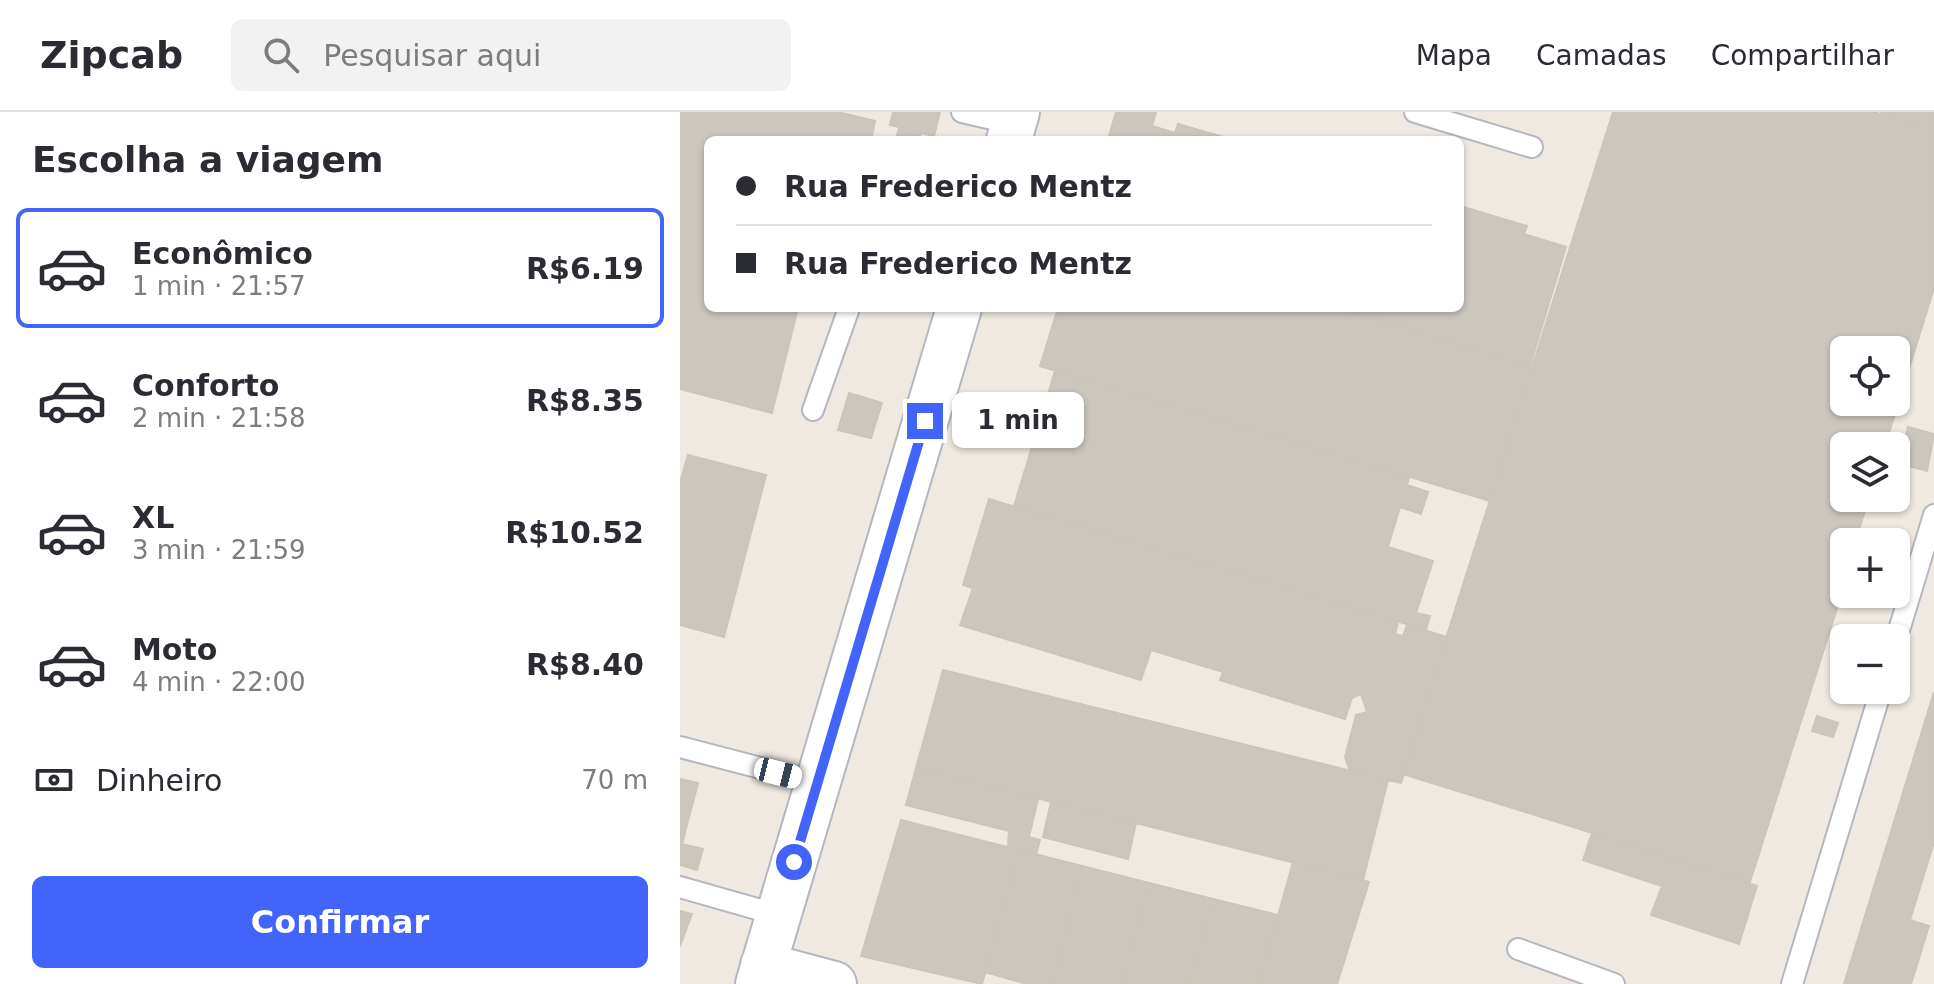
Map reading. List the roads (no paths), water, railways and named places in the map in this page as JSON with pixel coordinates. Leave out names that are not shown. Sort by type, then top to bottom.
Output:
[{"type":"street","points":[[834,984],[761,974],[958,312]]},
{"type":"lane","points":[[962,112],[1013,125]]},
{"type":"lane","points":[[1415,112],[1532,147]]},
{"type":"lane","points":[[813,410],[848,312]]},
{"type":"lane","points":[[1901,624],[1934,515]]},
{"type":"lane","points":[[1792,984],[1877,704]]},
{"type":"lane","points":[[680,747],[818,783]]},
{"type":"lane","points":[[680,887],[778,915]]},
{"type":"lane","points":[[1518,949],[1614,984]]}]
